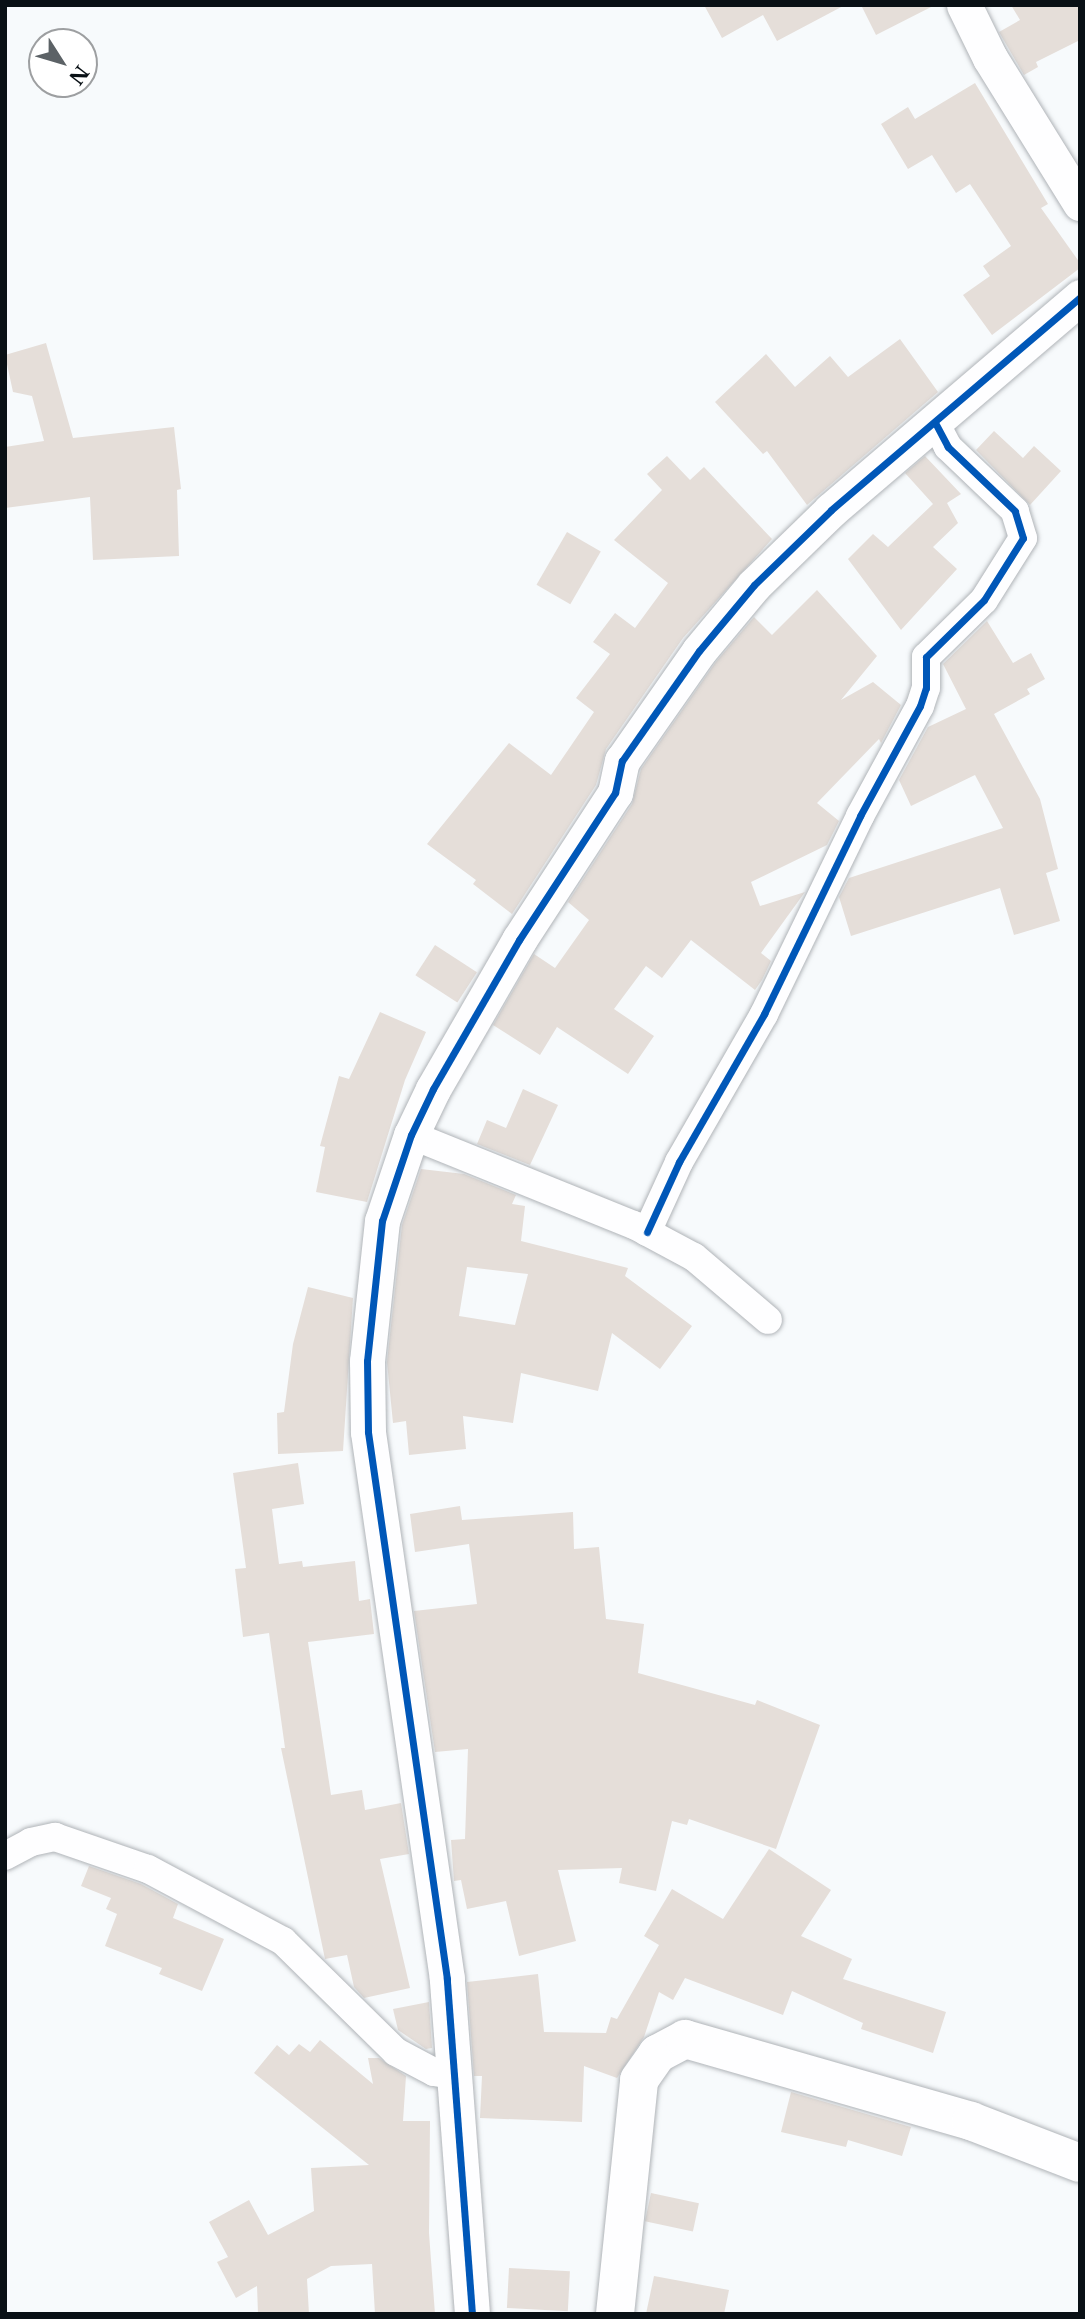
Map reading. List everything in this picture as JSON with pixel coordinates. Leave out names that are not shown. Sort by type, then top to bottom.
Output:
[{"type":"main road","points":[[615,2314],[639,2080],[657,2054],[685,2039],[971,2121],[1080,2163]]},
{"type":"street","points":[[964,5],[990,58],[1080,203]]},
{"type":"street","points":[[472,2314],[447,1979],[368,1432],[367,1361],[375,1267],[382,1222],[411,1135],[491,985],[615,793],[622,761],[658,705],[754,585],[831,510],[1080,297]]},
{"type":"street","points":[[647,1232],[679,1162],[764,1014],[860,816],[919,706],[926,688],[926,657],[984,600],[1023,538],[1015,511],[948,447],[934,424]]},
{"type":"street","points":[[411,1135],[647,1232],[694,1256],[768,1320]]},
{"type":"street","points":[[5,1856],[30,1842],[55,1837],[148,1869],[244,1916],[283,1941],[396,2052],[434,2072],[454,2075]]},
{"type":"building","points":[[704,5],[845,5],[777,41],[763,15],[722,38]]},
{"type":"building","points":[[861,5],[935,5],[876,35]]},
{"type":"building","points":[[1011,5],[1080,5],[1080,40],[1036,62],[1038,67],[1024,75],[999,32],[1020,20]]},
{"type":"building","points":[[975,83],[1048,204],[1041,208],[1080,263],[1080,268],[992,335],[963,295],[990,276],[983,266],[1011,246],[970,184],[956,193],[932,155],[908,169],[881,124],[908,107],[915,119]]},
{"type":"building","points":[[900,339],[938,392],[807,505],[767,451],[763,454],[715,402],[766,354],[795,387],[830,356],[848,377]]},
{"type":"building","points":[[46,343],[73,438],[174,427],[181,489],[177,490],[179,556],[93,560],[90,497],[5,508],[5,447],[44,441],[32,396],[13,392],[5,355]]},
{"type":"building","points":[[994,431],[1023,458],[1034,446],[1061,471],[1030,505],[976,450]]},
{"type":"building","points":[[667,456],[690,480],[704,467],[772,539],[683,638],[606,749],[596,785],[512,914],[473,884],[476,880],[427,844],[509,743],[551,775],[594,712],[576,698],[610,654],[593,642],[615,613],[635,628],[668,583],[614,540],[662,490],[647,474]]},
{"type":"building","points":[[925,456],[961,494],[947,503],[958,523],[933,547],[957,569],[901,630],[848,559],[873,534],[888,547],[933,504],[905,473]]},
{"type":"building","points":[[567,532],[601,552],[570,604],[536,585]]},
{"type":"building","points":[[817,590],[877,656],[841,700],[873,682],[901,705],[881,743],[879,739],[817,803],[839,821],[827,845],[751,882],[760,906],[805,892],[761,953],[771,961],[755,990],[691,940],[662,978],[646,966],[614,1009],[654,1036],[628,1074],[557,1027],[540,1055],[493,1025],[534,954],[555,968],[589,920],[568,902],[632,804],[641,769],[715,663],[754,617],[772,635]]},
{"type":"building","points":[[987,621],[1013,663],[1031,653],[1045,679],[1027,689],[1030,694],[994,714],[1040,799],[1058,869],[1046,873],[1060,921],[1014,935],[1000,888],[851,936],[839,897],[849,878],[1003,828],[975,775],[911,806],[899,780],[928,727],[966,709],[943,664]]},
{"type":"building","points":[[435,945],[477,972],[457,1002],[415,975]]},
{"type":"building","points":[[380,1012],[426,1032],[405,1080],[367,1202],[316,1192],[325,1147],[320,1146],[339,1076],[349,1079]]},
{"type":"building","points":[[523,1089],[558,1105],[530,1165],[477,1144],[487,1120],[506,1128]]},
{"type":"building","points":[[421,1169],[464,1174],[516,1195],[512,1204],[525,1206],[521,1241],[628,1268],[625,1276],[692,1326],[660,1369],[612,1333],[598,1391],[521,1373],[513,1423],[463,1416],[466,1449],[409,1455],[406,1421],[393,1423],[387,1362],[402,1225]],"holes":[[[467,1267],[528,1274],[515,1325],[459,1316]]]},
{"type":"building","points":[[308,1287],[353,1298],[343,1451],[278,1454],[277,1413],[284,1412],[293,1344]]},
{"type":"building","points":[[298,1463],[304,1504],[272,1509],[279,1564],[302,1561],[303,1567],[355,1561],[359,1601],[370,1599],[374,1634],[308,1642],[331,1795],[362,1790],[365,1810],[401,1803],[409,1854],[380,1859],[410,1988],[364,1998],[354,1987],[347,1955],[325,1959],[281,1748],[285,1748],[269,1633],[243,1637],[235,1569],[246,1568],[233,1473]]},
{"type":"building","points":[[460,1506],[462,1520],[573,1512],[574,1549],[599,1547],[606,1619],[644,1624],[638,1673],[755,1705],[757,1700],[820,1725],[776,1849],[689,1819],[687,1825],[672,1821],[656,1891],[619,1883],[622,1868],[558,1870],[576,1941],[519,1956],[506,1901],[467,1909],[461,1880],[454,1881],[451,1840],[465,1839],[468,1749],[435,1752],[414,1611],[477,1604],[469,1544],[415,1552],[410,1514]]},
{"type":"building","points":[[769,1849],[831,1890],[801,1936],[852,1959],[843,1979],[946,2012],[933,2053],[861,2029],[863,2023],[792,1991],[783,2015],[685,1978],[673,2000],[659,1992],[644,2037],[617,2078],[584,2066],[582,2122],[480,2118],[482,2076],[474,2076],[467,1982],[538,1974],[544,2032],[606,2033],[611,2017],[617,2019],[659,1945],[644,1936],[672,1889],[723,1919]]},
{"type":"building","points":[[89,1866],[141,1884],[178,1904],[173,1918],[224,1939],[202,1991],[159,1974],[162,1968],[105,1946],[117,1914],[106,1909],[111,1898],[81,1886]]},
{"type":"building","points":[[429,2002],[432,2048],[426,2049],[398,2030],[393,2009]]},
{"type":"building","points":[[320,2040],[373,2084],[368,2058],[379,2058],[406,2076],[403,2121],[430,2121],[429,2233],[435,2314],[375,2314],[372,2264],[331,2266],[307,2279],[309,2314],[258,2314],[257,2286],[236,2298],[217,2262],[228,2257],[209,2222],[249,2200],[268,2235],[314,2211],[311,2168],[369,2165],[254,2073],[277,2045],[289,2055],[299,2044],[310,2052]]},
{"type":"building","points":[[791,2092],[911,2127],[902,2156],[848,2140],[846,2147],[781,2132]]},
{"type":"building","points":[[651,2193],[699,2203],[693,2232],[645,2221]]},
{"type":"building","points":[[509,2268],[570,2271],[568,2311],[507,2308]]},
{"type":"building","points":[[654,2276],[729,2290],[724,2314],[646,2314]]},
{"type":"cycle path","points":[[472,2314],[447,1979],[368,1432],[367,1361],[382,1221],[411,1135],[433,1089],[519,940],[615,793],[622,761],[699,651],[754,585],[831,510],[1080,297]]},
{"type":"cycle path","points":[[647,1232],[679,1162],[764,1014],[860,816],[920,706],[926,688],[926,657],[984,600],[1023,538],[1015,511],[948,447],[935,423]]}]
